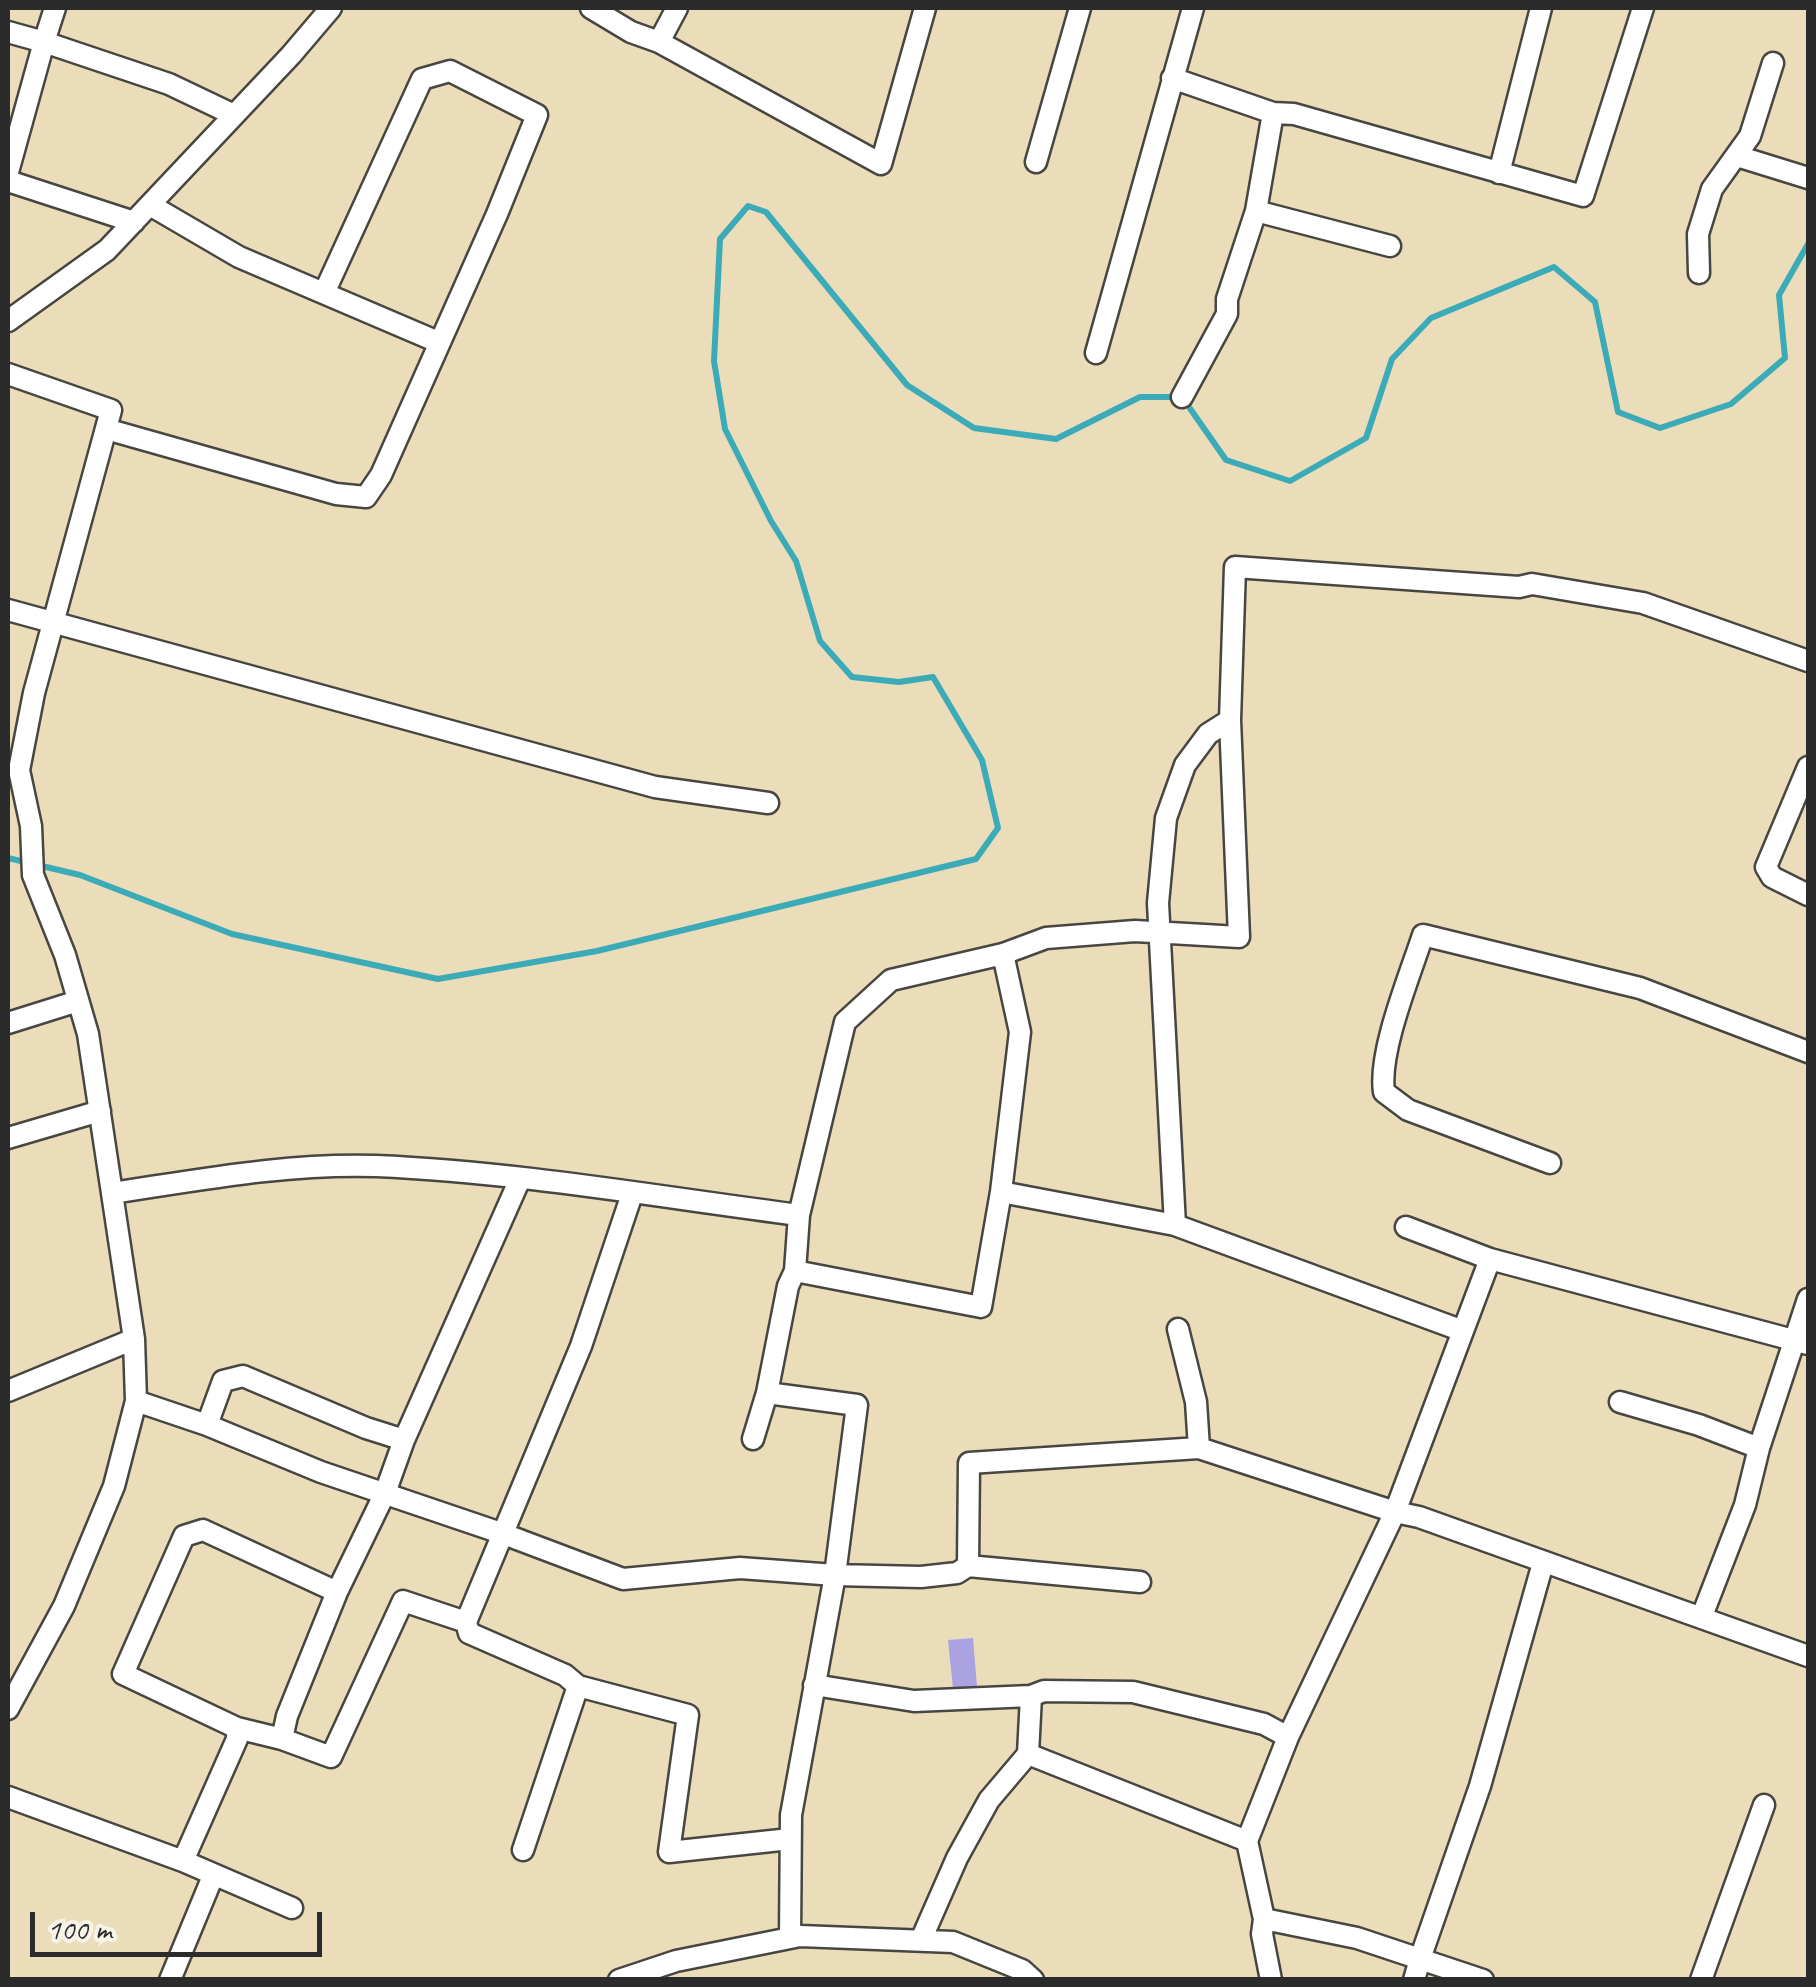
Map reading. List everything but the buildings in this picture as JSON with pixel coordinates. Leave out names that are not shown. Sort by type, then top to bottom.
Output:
[{"type":"street","points":[[8,172],[55,8]]},
{"type":"street","points":[[8,322],[107,250],[330,8]]},
{"type":"street","points":[[591,8],[881,164],[925,8]]},
{"type":"street","points":[[658,42],[678,8]]},
{"type":"street","points":[[1036,162],[1080,8]]},
{"type":"street","points":[[1096,353],[1192,8]]},
{"type":"street","points":[[1498,172],[1541,8]]},
{"type":"street","points":[[1172,78],[1273,114],[1294,114],[1583,196],[1643,8]]},
{"type":"street","points":[[8,32],[168,84],[234,115]]},
{"type":"street","points":[[1699,273],[1698,234],[1712,189],[1750,136],[1773,63]]},
{"type":"street","points":[[106,429],[336,494],[366,497],[381,475],[537,114],[450,71],[422,80],[324,293]]},
{"type":"street","points":[[1182,397],[1227,314],[1227,299],[1256,211],[1273,114]]},
{"type":"street","points":[[1736,156],[1808,178]]},
{"type":"street","points":[[8,181],[134,222]]},
{"type":"street","points":[[150,205],[239,257],[438,342]]},
{"type":"street","points":[[1256,211],[1390,246]]},
{"type":"street","points":[[8,374],[111,410],[34,693],[19,770],[31,826],[33,875],[65,955],[88,1034],[134,1339],[136,1400],[114,1486],[86,1555],[64,1606],[8,1709]]},
{"type":"street","points":[[753,1439],[767,1393],[788,1286],[795,1271],[799,1216],[846,1022],[892,980],[1002,954],[1046,938],[1135,931],[1239,937],[1230,720],[1235,567],[1551,587],[1643,603],[1808,661]]},
{"type":"street","points":[[8,610],[655,787],[768,803]]},
{"type":"street","points":[[1176,1225],[1158,903],[1166,818],[1185,766],[1208,734],[1230,720]]},
{"type":"street","points":[[1808,767],[1766,867],[1772,877],[1808,896]]},
{"type":"street","points":[[1550,1164],[1408,1110],[1384,1092],[1387,1052],[1423,935],[1640,988],[1808,1052]]},
{"type":"street","points":[[795,1271],[981,1307],[1001,1192],[1020,1032],[1002,954]]},
{"type":"street","points":[[8,1023],[78,1001]]},
{"type":"street","points":[[8,1138],[100,1110]]},
{"type":"street","points":[[112,1192],[246,1173],[374,1166],[520,1179],[799,1216]]},
{"type":"street","points":[[282,1739],[287,1716],[337,1592],[385,1493],[404,1440],[520,1179]]},
{"type":"street","points":[[1001,1192],[1176,1225],[1464,1332]]},
{"type":"street","points":[[632,1194],[580,1346],[466,1622],[469,1633],[565,1676],[578,1686],[688,1715],[669,1852],[790,1839]]},
{"type":"street","points":[[1406,1227],[1490,1259],[1802,1343]]},
{"type":"street","points":[[1271,1980],[1262,1934],[1264,1919],[1247,1841],[1288,1736],[1395,1512],[1490,1259]]},
{"type":"street","points":[[1702,1616],[1744,1505],[1759,1448],[1802,1343],[1808,1299]]},
{"type":"street","points":[[1178,1329],[1196,1402],[1199,1448]]},
{"type":"street","points":[[8,1390],[134,1339]]},
{"type":"street","points":[[207,1425],[223,1381],[243,1376],[404,1440]]},
{"type":"street","points":[[767,1393],[857,1405],[835,1575],[791,1815],[790,1938]]},
{"type":"street","points":[[136,1400],[321,1472],[502,1532],[623,1579],[740,1568],[920,1576],[957,1573],[968,1566],[1140,1582]]},
{"type":"street","points":[[1620,1402],[1759,1448]]},
{"type":"street","points":[[968,1566],[969,1464],[1199,1448],[1395,1512],[1419,1516],[1808,1656]]},
{"type":"street","points":[[337,1592],[203,1530],[184,1536],[123,1674],[237,1728],[331,1757],[403,1601],[466,1622]]},
{"type":"street","points":[[1417,1969],[1480,1786],[1542,1562]]},
{"type":"street","points":[[814,1685],[914,1701],[1031,1696],[1044,1691],[1133,1692],[1264,1724],[1288,1736]]},
{"type":"street","points":[[523,1850],[578,1686]]},
{"type":"street","points":[[921,1940],[957,1858],[989,1800],[1028,1754],[1031,1696]]},
{"type":"street","points":[[183,1862],[237,1739],[237,1728]]},
{"type":"street","points":[[1028,1754],[1247,1841]]},
{"type":"street","points":[[8,1797],[183,1862],[292,1908]]},
{"type":"street","points":[[1701,1980],[1764,1805]]},
{"type":"street","points":[[170,1980],[213,1876]]},
{"type":"street","points":[[1264,1919],[1358,1938],[1417,1969],[1483,1980]]},
{"type":"street","points":[[619,1980],[676,1962],[790,1938],[953,1942],[1022,1970],[1032,1980]]},
{"type":"waterway","points":[[8,858],[80,875],[232,934],[438,979],[597,951],[976,859],[998,828],[982,760],[933,677],[899,682],[852,677],[820,641],[796,561],[771,521],[725,429],[714,361],[720,239],[748,206],[766,212],[907,385],[974,428],[1056,439],[1140,397],[1182,397],[1226,460],[1290,481],[1366,438],[1392,359],[1431,318],[1554,267],[1595,302],[1618,412],[1660,428],[1731,404],[1785,358],[1779,295],[1808,244]]}]
